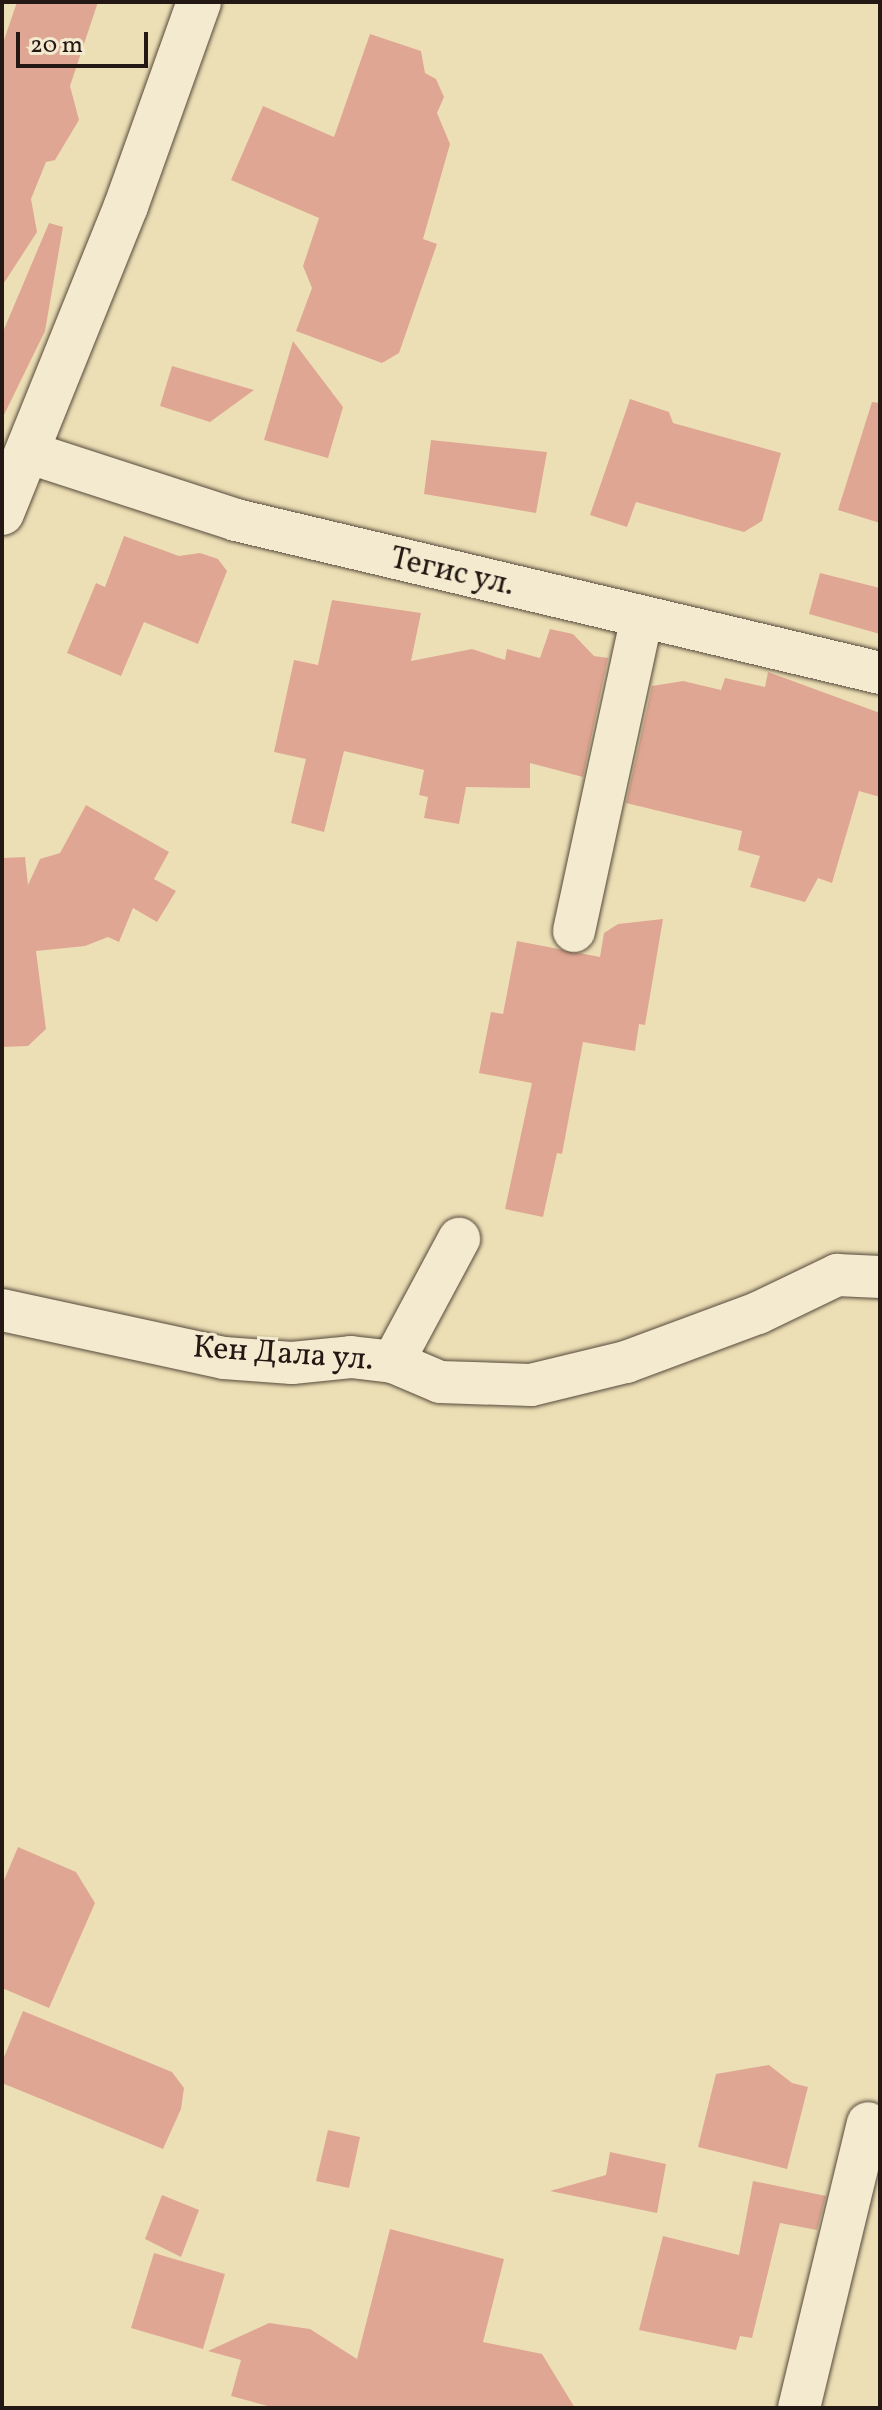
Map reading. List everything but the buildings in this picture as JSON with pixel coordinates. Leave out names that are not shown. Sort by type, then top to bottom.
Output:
[{"type":"main road","points":[[2,513],[30,453],[199,2]]},
{"type":"street","name":"Тегис ул.","points":[[30,453],[236,520],[880,673]]},
{"type":"street","points":[[574,931],[642,617]]},
{"type":"street","points":[[393,1362],[459,1239]]},
{"type":"street","name":"Кен Дала ул.","points":[[2,1310],[224,1358],[393,1362],[440,1382],[531,1385],[626,1362],[758,1313],[837,1275],[880,1277]]},
{"type":"street","points":[[799,2408],[868,2123]]}]
